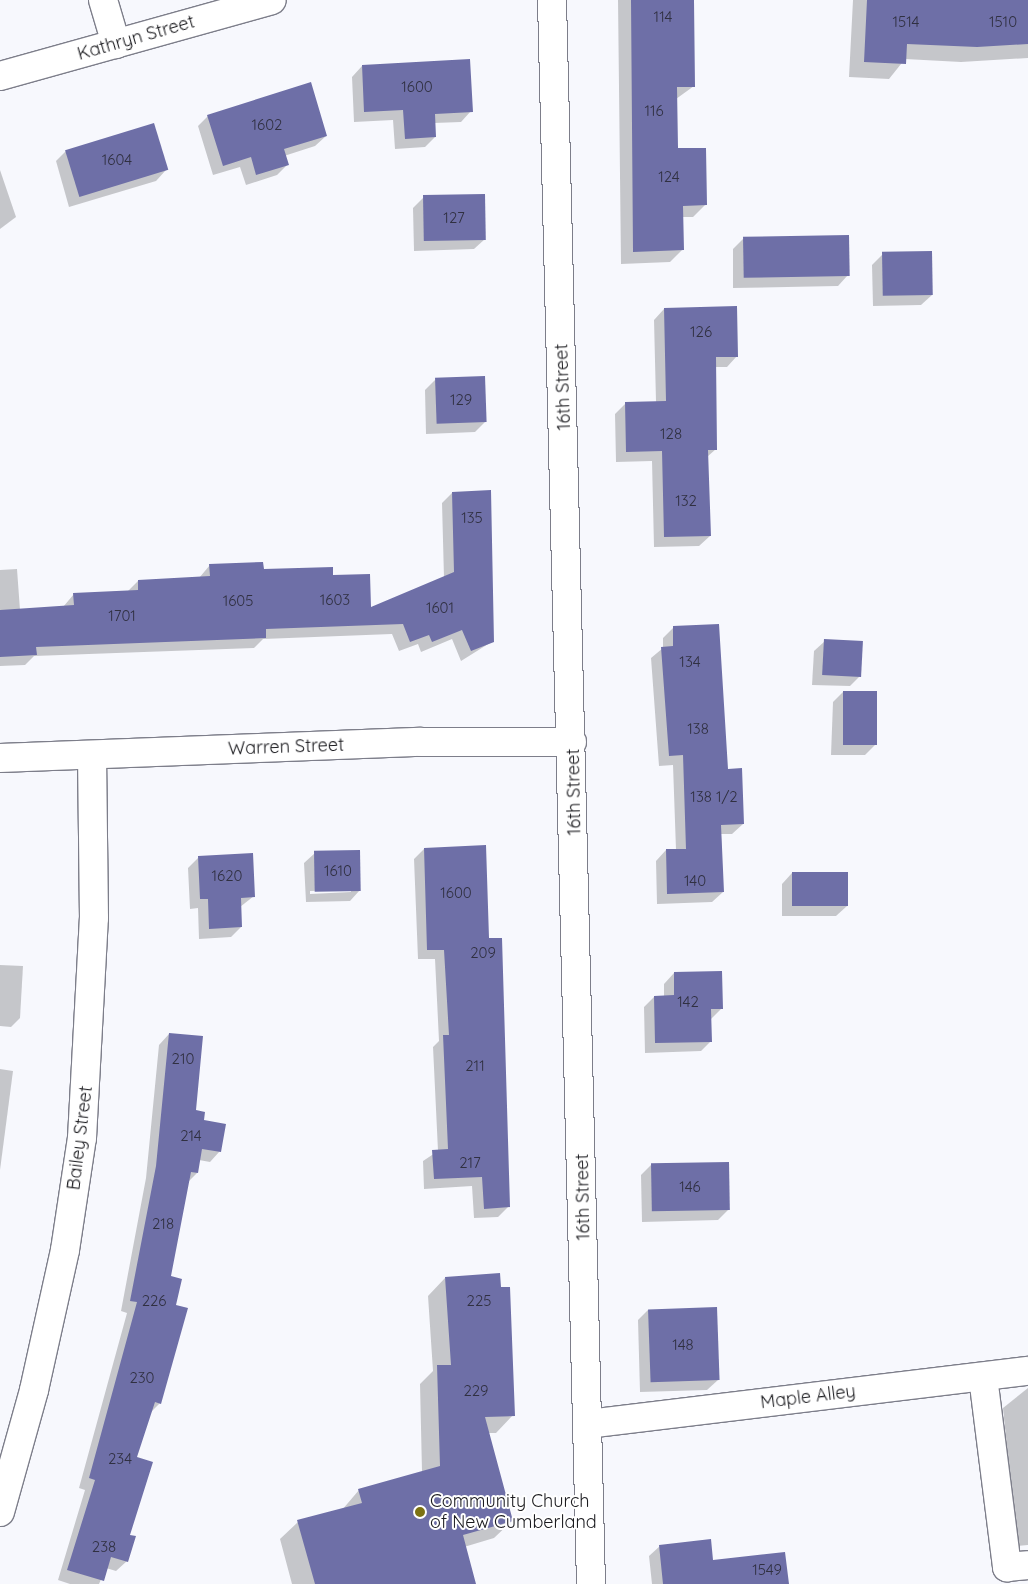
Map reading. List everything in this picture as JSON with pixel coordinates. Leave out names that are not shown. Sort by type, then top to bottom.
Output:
[{"type":"street","points":[[103,0],[116,44]]},
{"type":"street","name":"Kathryn Street","points":[[0,76],[272,0]]},
{"type":"street","name":"16th Street","points":[[552,0],[572,742],[591,1584]]},
{"type":"street","name":"Warren Street","points":[[0,758],[421,742],[572,742]]},
{"type":"street","name":"Bailey Street","points":[[0,1512],[36,1380],[65,1250],[82,1138],[94,918],[92,754]]},
{"type":"street","name":"Maple Alley","points":[[588,1424],[1028,1371]]},
{"type":"street","points":[[983,1377],[1007,1567],[1028,1565]]},
{"type":"building","points":[[631,0],[694,0],[695,87],[677,87],[678,148],[706,148],[707,205],[683,206],[684,250],[633,252]]},
{"type":"building","points":[[867,0],[1028,0],[1028,44],[977,47],[907,44],[906,64],[864,62]]},
{"type":"building","points":[[470,59],[473,112],[435,114],[436,137],[405,139],[403,110],[364,112],[362,65]]},
{"type":"building","points":[[311,82],[327,136],[284,149],[289,165],[256,175],[251,157],[223,166],[207,115]]},
{"type":"building","points":[[154,123],[168,170],[79,197],[65,150]]},
{"type":"building","points":[[485,194],[486,240],[424,241],[423,195]]},
{"type":"building","points":[[849,235],[850,276],[744,278],[743,237]]},
{"type":"building","points":[[932,251],[933,295],[883,296],[882,252]]},
{"type":"building","points":[[737,306],[738,357],[716,357],[717,450],[708,450],[711,536],[664,537],[662,451],[626,452],[625,402],[666,401],[664,308]]},
{"type":"building","points":[[485,376],[487,422],[437,424],[435,378]]},
{"type":"building","points":[[491,490],[494,642],[471,651],[462,630],[432,642],[429,635],[410,642],[403,624],[266,629],[266,638],[36,647],[37,655],[0,657],[0,610],[74,605],[73,593],[138,590],[138,580],[210,576],[209,564],[263,562],[264,569],[333,567],[333,575],[370,574],[371,607],[454,572],[452,492]]},
{"type":"building","points":[[719,624],[728,769],[742,768],[744,824],[721,825],[724,892],[667,894],[666,849],[686,849],[683,755],[669,756],[661,647],[673,646],[673,626]]},
{"type":"building","points":[[824,639],[863,641],[861,677],[822,675]]},
{"type":"building","points":[[843,691],[877,691],[877,745],[843,745]]},
{"type":"building","points":[[486,845],[489,938],[502,938],[510,1207],[484,1209],[482,1177],[434,1179],[432,1150],[448,1149],[443,1035],[449,1035],[444,950],[427,950],[424,848]]},
{"type":"building","points":[[360,850],[361,891],[315,892],[314,851]]},
{"type":"building","points":[[253,853],[255,897],[241,898],[242,927],[209,929],[208,899],[200,899],[198,856]]},
{"type":"building","points":[[792,872],[848,872],[848,906],[792,906]]},
{"type":"building","points":[[722,971],[723,1009],[711,1009],[712,1042],[655,1043],[654,996],[674,995],[674,972]]},
{"type":"building","points":[[169,1033],[203,1036],[196,1110],[205,1112],[204,1120],[226,1124],[221,1152],[202,1149],[198,1173],[191,1172],[171,1276],[182,1279],[176,1305],[188,1308],[161,1404],[155,1402],[137,1457],[153,1462],[130,1535],[136,1536],[128,1562],[111,1557],[104,1581],[67,1570],[95,1480],[89,1478],[137,1302],[130,1301],[156,1166]]},
{"type":"building","points":[[729,1162],[730,1210],[652,1211],[651,1163]]},
{"type":"building","points":[[500,1273],[501,1287],[510,1287],[515,1416],[485,1417],[513,1521],[463,1535],[476,1584],[315,1584],[297,1520],[362,1503],[358,1489],[440,1466],[437,1365],[451,1365],[445,1277]]},
{"type":"building","points":[[717,1307],[720,1380],[651,1382],[648,1309]]},
{"type":"building","points":[[711,1539],[713,1560],[785,1552],[789,1584],[663,1584],[659,1545]]},
{"type":"place","name":"Community Church of New Cumberland","points":[[420,1512]]}]
